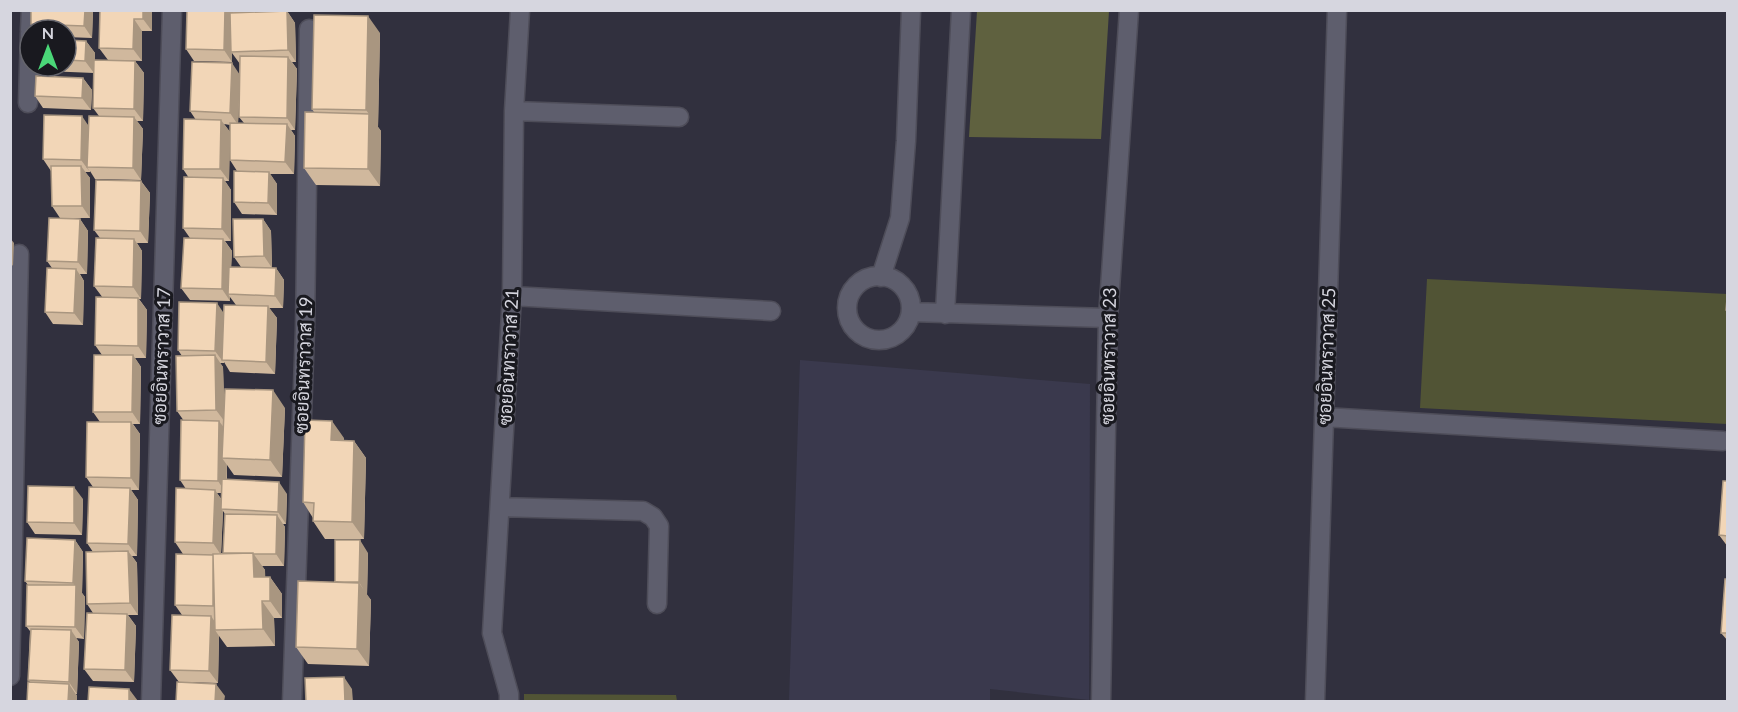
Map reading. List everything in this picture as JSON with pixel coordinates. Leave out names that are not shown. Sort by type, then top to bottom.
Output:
[{"type":"street","name":"ซอยอินทราวาส 17","points":[[151,702],[171,10]]},
{"type":"street","name":"ซอยอินทราวาส 21","points":[[509,702],[509,694],[492,633],[512,296],[514,111],[520,10]]},
{"type":"street","points":[[881,277],[900,218],[906,141],[911,10]]},
{"type":"street","points":[[945,314],[961,10]]},
{"type":"street","name":"ซอยอินทราวาส 23","points":[[1101,702],[1108,318],[1129,10]]},
{"type":"street","name":"ซอยอินทราวาส 25","points":[[1315,702],[1337,10]]},
{"type":"street","name":"ซอยอินทราวาส 19","points":[[292,702],[304,340],[309,29]]},
{"type":"street","points":[[28,104],[29,78]]},
{"type":"street","points":[[514,111],[680,117]]},
{"type":"street","points":[[10,676],[19,254]]},
{"type":"street","points":[[881,277],[891,279],[907,292],[911,312],[908,323],[902,331],[893,337],[872,340],[855,329],[849,320],[847,310],[849,299],[861,282],[881,277]]},
{"type":"street","points":[[512,296],[771,311]]},
{"type":"street","points":[[911,312],[1108,318]]},
{"type":"street","points":[[1324,417],[1723,441]]},
{"type":"street","points":[[500,507],[643,511],[653,517],[659,526],[657,604]]},
{"type":"shaded area","points":[[800,360],[1090,384],[1089,700],[990,689],[990,701],[789,701]]},
{"type":"green space","points":[[977,11],[1109,11],[1101,139],[969,137]]},
{"type":"green space","points":[[1427,279],[1727,294],[1727,424],[1420,408]]},
{"type":"green space","points":[[524,694],[676,695],[677,701],[524,701]]},
{"type":"building","points":[[31,10],[85,10],[84,26],[78,26],[78,18],[31,18]]},
{"type":"building","points":[[100,10],[143,10],[143,19],[134,19],[133,49],[99,48]]},
{"type":"building","points":[[187,10],[225,10],[224,50],[186,49]]},
{"type":"building","points":[[287,11],[288,50],[231,52],[230,13]]},
{"type":"building","points":[[314,15],[368,16],[366,110],[312,109]]},
{"type":"building","points":[[78,41],[86,41],[85,61],[78,61]]},
{"type":"building","points":[[240,56],[288,57],[287,118],[239,117]]},
{"type":"building","points":[[94,60],[135,61],[134,109],[93,108]]},
{"type":"building","points":[[192,62],[232,63],[230,113],[190,111]]},
{"type":"building","points":[[36,78],[83,78],[82,98],[35,96]]},
{"type":"building","points":[[305,112],[369,114],[368,169],[304,168]]},
{"type":"building","points":[[44,115],[82,116],[81,160],[43,159]]},
{"type":"building","points":[[89,116],[134,117],[133,168],[87,167]]},
{"type":"building","points":[[184,119],[221,120],[220,169],[183,169]]},
{"type":"building","points":[[230,123],[287,124],[285,162],[230,160]]},
{"type":"building","points":[[51,166],[81,166],[82,206],[52,206]]},
{"type":"building","points":[[234,171],[269,172],[268,203],[234,202]]},
{"type":"building","points":[[184,177],[223,178],[222,229],[183,228]]},
{"type":"building","points":[[96,180],[141,181],[140,231],[94,230]]},
{"type":"building","points":[[49,218],[80,219],[78,262],[47,261]]},
{"type":"building","points":[[233,219],[263,219],[264,256],[234,257]]},
{"type":"building","points":[[96,238],[134,239],[133,287],[94,286]]},
{"type":"building","points":[[184,238],[223,239],[222,289],[181,288]]},
{"type":"building","points":[[229,267],[276,268],[275,296],[228,294]]},
{"type":"building","points":[[47,268],[76,269],[74,313],[45,312]]},
{"type":"building","points":[[96,297],[138,298],[138,346],[95,345]]},
{"type":"building","points":[[179,302],[217,303],[215,351],[178,350]]},
{"type":"building","points":[[224,305],[268,306],[266,362],[222,360]]},
{"type":"building","points":[[94,355],[133,355],[132,412],[93,412]]},
{"type":"building","points":[[215,355],[216,410],[177,411],[176,356]]},
{"type":"building","points":[[225,389],[273,390],[270,460],[222,458]]},
{"type":"building","points":[[181,420],[219,421],[218,481],[180,480]]},
{"type":"building","points":[[305,420],[332,421],[331,440],[354,441],[352,522],[313,521],[314,503],[303,502]]},
{"type":"building","points":[[87,422],[131,422],[131,478],[86,477]]},
{"type":"building","points":[[222,479],[279,482],[278,512],[221,509]]},
{"type":"building","points":[[1723,481],[1728,481],[1728,536],[1719,535]]},
{"type":"building","points":[[28,486],[74,487],[74,523],[27,522]]},
{"type":"building","points":[[89,487],[130,488],[128,544],[87,543]]},
{"type":"building","points":[[176,488],[215,490],[213,543],[175,542]]},
{"type":"building","points":[[225,514],[277,515],[276,554],[223,553]]},
{"type":"building","points":[[27,538],[75,540],[73,583],[25,581]]},
{"type":"building","points":[[335,540],[360,540],[359,582],[335,582]]},
{"type":"building","points":[[128,551],[130,603],[87,604],[86,552]]},
{"type":"building","points":[[253,553],[254,577],[270,577],[270,601],[262,601],[263,629],[215,630],[213,554]]},
{"type":"building","points":[[176,554],[213,555],[213,606],[175,605]]},
{"type":"building","points":[[1725,579],[1728,579],[1728,633],[1721,633]]},
{"type":"building","points":[[298,581],[359,583],[357,649],[296,647]]},
{"type":"building","points":[[27,585],[76,585],[75,627],[26,626]]},
{"type":"building","points":[[87,613],[127,614],[125,670],[84,669]]},
{"type":"building","points":[[172,615],[211,616],[209,671],[170,670]]},
{"type":"building","points":[[31,629],[71,630],[69,682],[28,680]]},
{"type":"building","points":[[344,677],[345,702],[306,702],[305,678]]},
{"type":"building","points":[[28,682],[69,684],[68,702],[27,702]]},
{"type":"building","points":[[177,682],[216,684],[215,702],[176,702]]},
{"type":"building","points":[[89,687],[129,689],[129,702],[88,702]]}]
